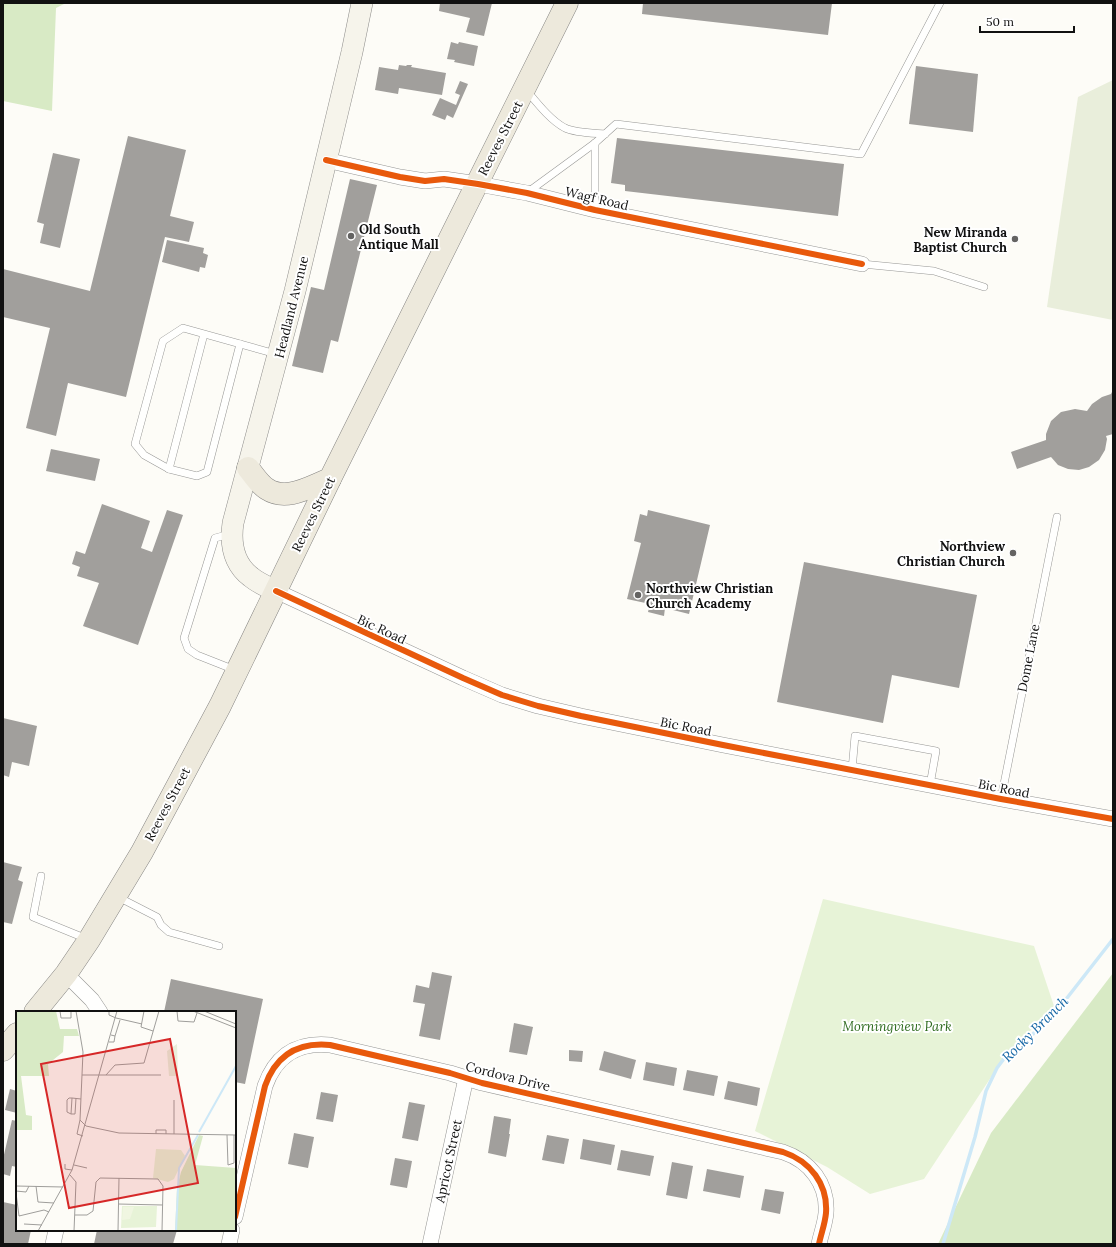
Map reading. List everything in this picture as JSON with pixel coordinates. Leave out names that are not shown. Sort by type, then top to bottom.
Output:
[{"type":"main road","name":"Headland Avenue","points":[[276,591],[251,578],[237,560],[232,543],[233,524],[295,291],[362,3]]},
{"type":"main road","name":"Reeves Street","points":[[36,1011],[66,974],[116,896],[142,852],[220,706],[330,479],[567,3]]},
{"type":"main road","points":[[248,468],[266,489],[284,494],[293,494],[330,479]]},
{"type":"main road","points":[[3,1050],[16,1035]]},
{"type":"street","name":"Wagf Road","points":[[326,160],[400,177],[425,181],[444,179],[527,193],[595,210],[862,264]]},
{"type":"street","name":"Bic Road","points":[[276,591],[463,678],[502,694],[538,706],[581,716],[852,770],[1113,820]]},
{"type":"street","points":[[66,974],[92,1000],[99,1011]]},
{"type":"street","name":"Cordova Drive","points":[[236,1213],[265,1086],[272,1070],[280,1060],[290,1052],[310,1045],[320,1044],[330,1045],[450,1073],[482,1083],[792,1155],[800,1159],[810,1168],[818,1178],[822,1187],[826,1206],[826,1215],[819,1244]]},
{"type":"street","name":"Apricot Street","points":[[430,1244],[466,1078]]},
{"type":"street","points":[[53,1244],[56,1231]]},
{"type":"street","points":[[229,1244],[232,1231]]},
{"type":"lane","points":[[527,193],[595,143],[616,124],[861,154],[940,3]]},
{"type":"lane","points":[[525,90],[553,119],[565,128],[580,132],[605,134]]},
{"type":"lane","points":[[595,143],[595,210]]},
{"type":"lane","points":[[862,264],[934,271],[984,287]]},
{"type":"lane","points":[[240,344],[207,472],[197,476],[168,468],[144,455],[135,444],[163,341],[183,328],[240,344],[278,355]]},
{"type":"lane","points":[[168,468],[204,334]]},
{"type":"lane","name":"Dome Lane","points":[[1000,799],[1057,517]]},
{"type":"lane","points":[[232,534],[215,538],[184,638],[188,649],[197,655],[237,671]]},
{"type":"lane","points":[[852,770],[855,736],[936,751],[930,785]]},
{"type":"lane","points":[[41,876],[33,917],[89,940]]},
{"type":"lane","points":[[116,896],[157,917],[161,925],[169,932],[219,946]]},
{"type":"green space","points":[[3,3],[66,3],[56,8],[52,111],[3,101]]},
{"type":"green space","points":[[1113,80],[1113,320],[1047,307],[1078,97]]},
{"type":"green space","name":"Morningview Park","points":[[823,899],[1034,946],[1054,1006],[1003,1059],[924,1179],[870,1194],[827,1167],[755,1131]]},
{"type":"green space","points":[[1113,973],[1113,1244],[938,1244],[991,1133]]},
{"type":"building","points":[[440,3],[492,3],[484,36],[466,32],[470,18],[439,11]]},
{"type":"building","points":[[643,3],[832,3],[828,35],[642,14]]},
{"type":"building","points":[[451,42],[478,46],[474,66],[447,59]]},
{"type":"building","points":[[399,65],[412,65],[411,67],[446,73],[442,95],[399,88],[398,94],[375,90],[379,67],[398,70]]},
{"type":"building","points":[[916,66],[978,74],[973,132],[909,124]]},
{"type":"building","points":[[460,81],[468,84],[453,118],[447,115],[445,120],[432,115],[440,98],[456,105],[460,95],[455,93]]},
{"type":"building","points":[[128,136],[186,150],[170,216],[194,222],[189,242],[165,237],[126,397],[68,383],[56,436],[26,428],[50,328],[3,317],[3,269],[90,291]]},
{"type":"building","points":[[617,138],[844,164],[838,216],[625,191],[625,185],[611,183]]},
{"type":"building","points":[[53,153],[80,159],[60,248],[40,243],[44,224],[37,222]]},
{"type":"building","name":"Old South Antique Mall","points":[[350,179],[377,185],[338,342],[331,340],[323,373],[292,366],[311,287],[324,290]]},
{"type":"building","points":[[167,240],[204,248],[203,253],[208,255],[205,268],[200,267],[199,272],[162,262]]},
{"type":"building","points":[[1113,390],[1113,434],[1106,436],[1107,439],[1105,450],[1099,460],[1089,467],[1079,470],[1068,469],[1058,465],[1051,457],[1017,469],[1011,452],[1046,440],[1046,434],[1051,421],[1061,412],[1075,409],[1087,411],[1092,404],[1102,397],[1111,394]]},
{"type":"building","points":[[51,449],[100,459],[95,481],[46,471]]},
{"type":"building","points":[[102,504],[150,521],[141,548],[152,552],[167,510],[183,515],[138,645],[83,626],[99,583],[77,576],[80,567],[72,564],[76,551],[85,554]]},
{"type":"building","points":[[648,510],[710,525],[689,614],[665,608],[664,616],[648,612],[650,604],[627,599],[641,543],[634,541],[640,514],[647,516]]},
{"type":"building","points":[[804,562],[977,595],[959,688],[892,675],[883,723],[777,702]]},
{"type":"building","points":[[3,718],[37,726],[29,766],[12,762],[9,777],[3,775]]},
{"type":"building","points":[[3,862],[22,867],[18,880],[23,882],[12,924],[3,922]]},
{"type":"building","points":[[432,972],[452,976],[440,1040],[419,1036],[425,1004],[413,1002],[416,985],[429,988]]},
{"type":"building","points":[[171,979],[263,999],[245,1084],[236,1082],[236,1011],[164,1011]]},
{"type":"building","points":[[514,1023],[533,1027],[527,1055],[509,1052]]},
{"type":"building","points":[[569,1050],[583,1051],[582,1062],[569,1061]]},
{"type":"building","points":[[604,1051],[636,1060],[631,1079],[599,1070]]},
{"type":"building","points":[[646,1062],[677,1068],[674,1086],[643,1080]]},
{"type":"building","points":[[687,1070],[718,1076],[714,1096],[683,1090]]},
{"type":"building","points":[[728,1081],[760,1088],[757,1106],[724,1099]]},
{"type":"building","points":[[10,1089],[16,1091],[16,1113],[5,1110]]},
{"type":"building","points":[[321,1092],[338,1095],[333,1122],[316,1119]]},
{"type":"building","points":[[409,1102],[425,1105],[418,1141],[402,1138]]},
{"type":"building","points":[[494,1116],[511,1119],[506,1157],[488,1153]]},
{"type":"building","points":[[12,1120],[16,1121],[16,1167],[12,1166],[10,1176],[3,1174],[3,1159]]},
{"type":"building","points":[[294,1133],[314,1137],[308,1168],[288,1164]]},
{"type":"building","points":[[547,1135],[569,1139],[564,1164],[542,1160]]},
{"type":"building","points":[[583,1139],[615,1145],[611,1165],[580,1159]]},
{"type":"building","points":[[621,1150],[654,1156],[650,1176],[617,1170]]},
{"type":"building","points":[[395,1158],[412,1161],[407,1188],[390,1185]]},
{"type":"building","points":[[672,1162],[693,1166],[687,1199],[666,1195]]},
{"type":"building","points":[[707,1169],[744,1176],[740,1198],[703,1191]]},
{"type":"building","points":[[765,1189],[784,1192],[780,1214],[761,1210]]},
{"type":"building","points":[[3,1202],[16,1205],[16,1231],[31,1231],[28,1244],[3,1244]]},
{"type":"building","points":[[97,1231],[177,1231],[173,1244],[94,1244]]},
{"type":"waterway","name":"Rocky Branch","points":[[943,1244],[975,1137],[986,1091],[997,1068],[1009,1052],[1033,1034],[1067,998],[1113,939]]},
{"type":"cycle path","points":[[326,160],[400,177],[425,181],[444,179],[527,193],[595,210],[862,264]]},
{"type":"cycle path","points":[[276,591],[463,678],[502,695],[538,706],[723,745],[1001,799],[1113,819]]},
{"type":"cycle path","points":[[236,1213],[265,1086],[275,1066],[298,1048],[330,1045],[450,1073],[482,1083],[783,1152],[793,1156],[809,1168],[815,1175],[824,1192],[826,1213],[819,1244]]},
{"type":"place","name":"Old South Antique Mall","points":[[351,236]]},
{"type":"place","name":"New Miranda Baptist Church","points":[[1015,239]]},
{"type":"place","name":"Northview Christian Church","points":[[1013,553]]},
{"type":"place","name":"Northview Christian Church Academy","points":[[638,595]]}]
